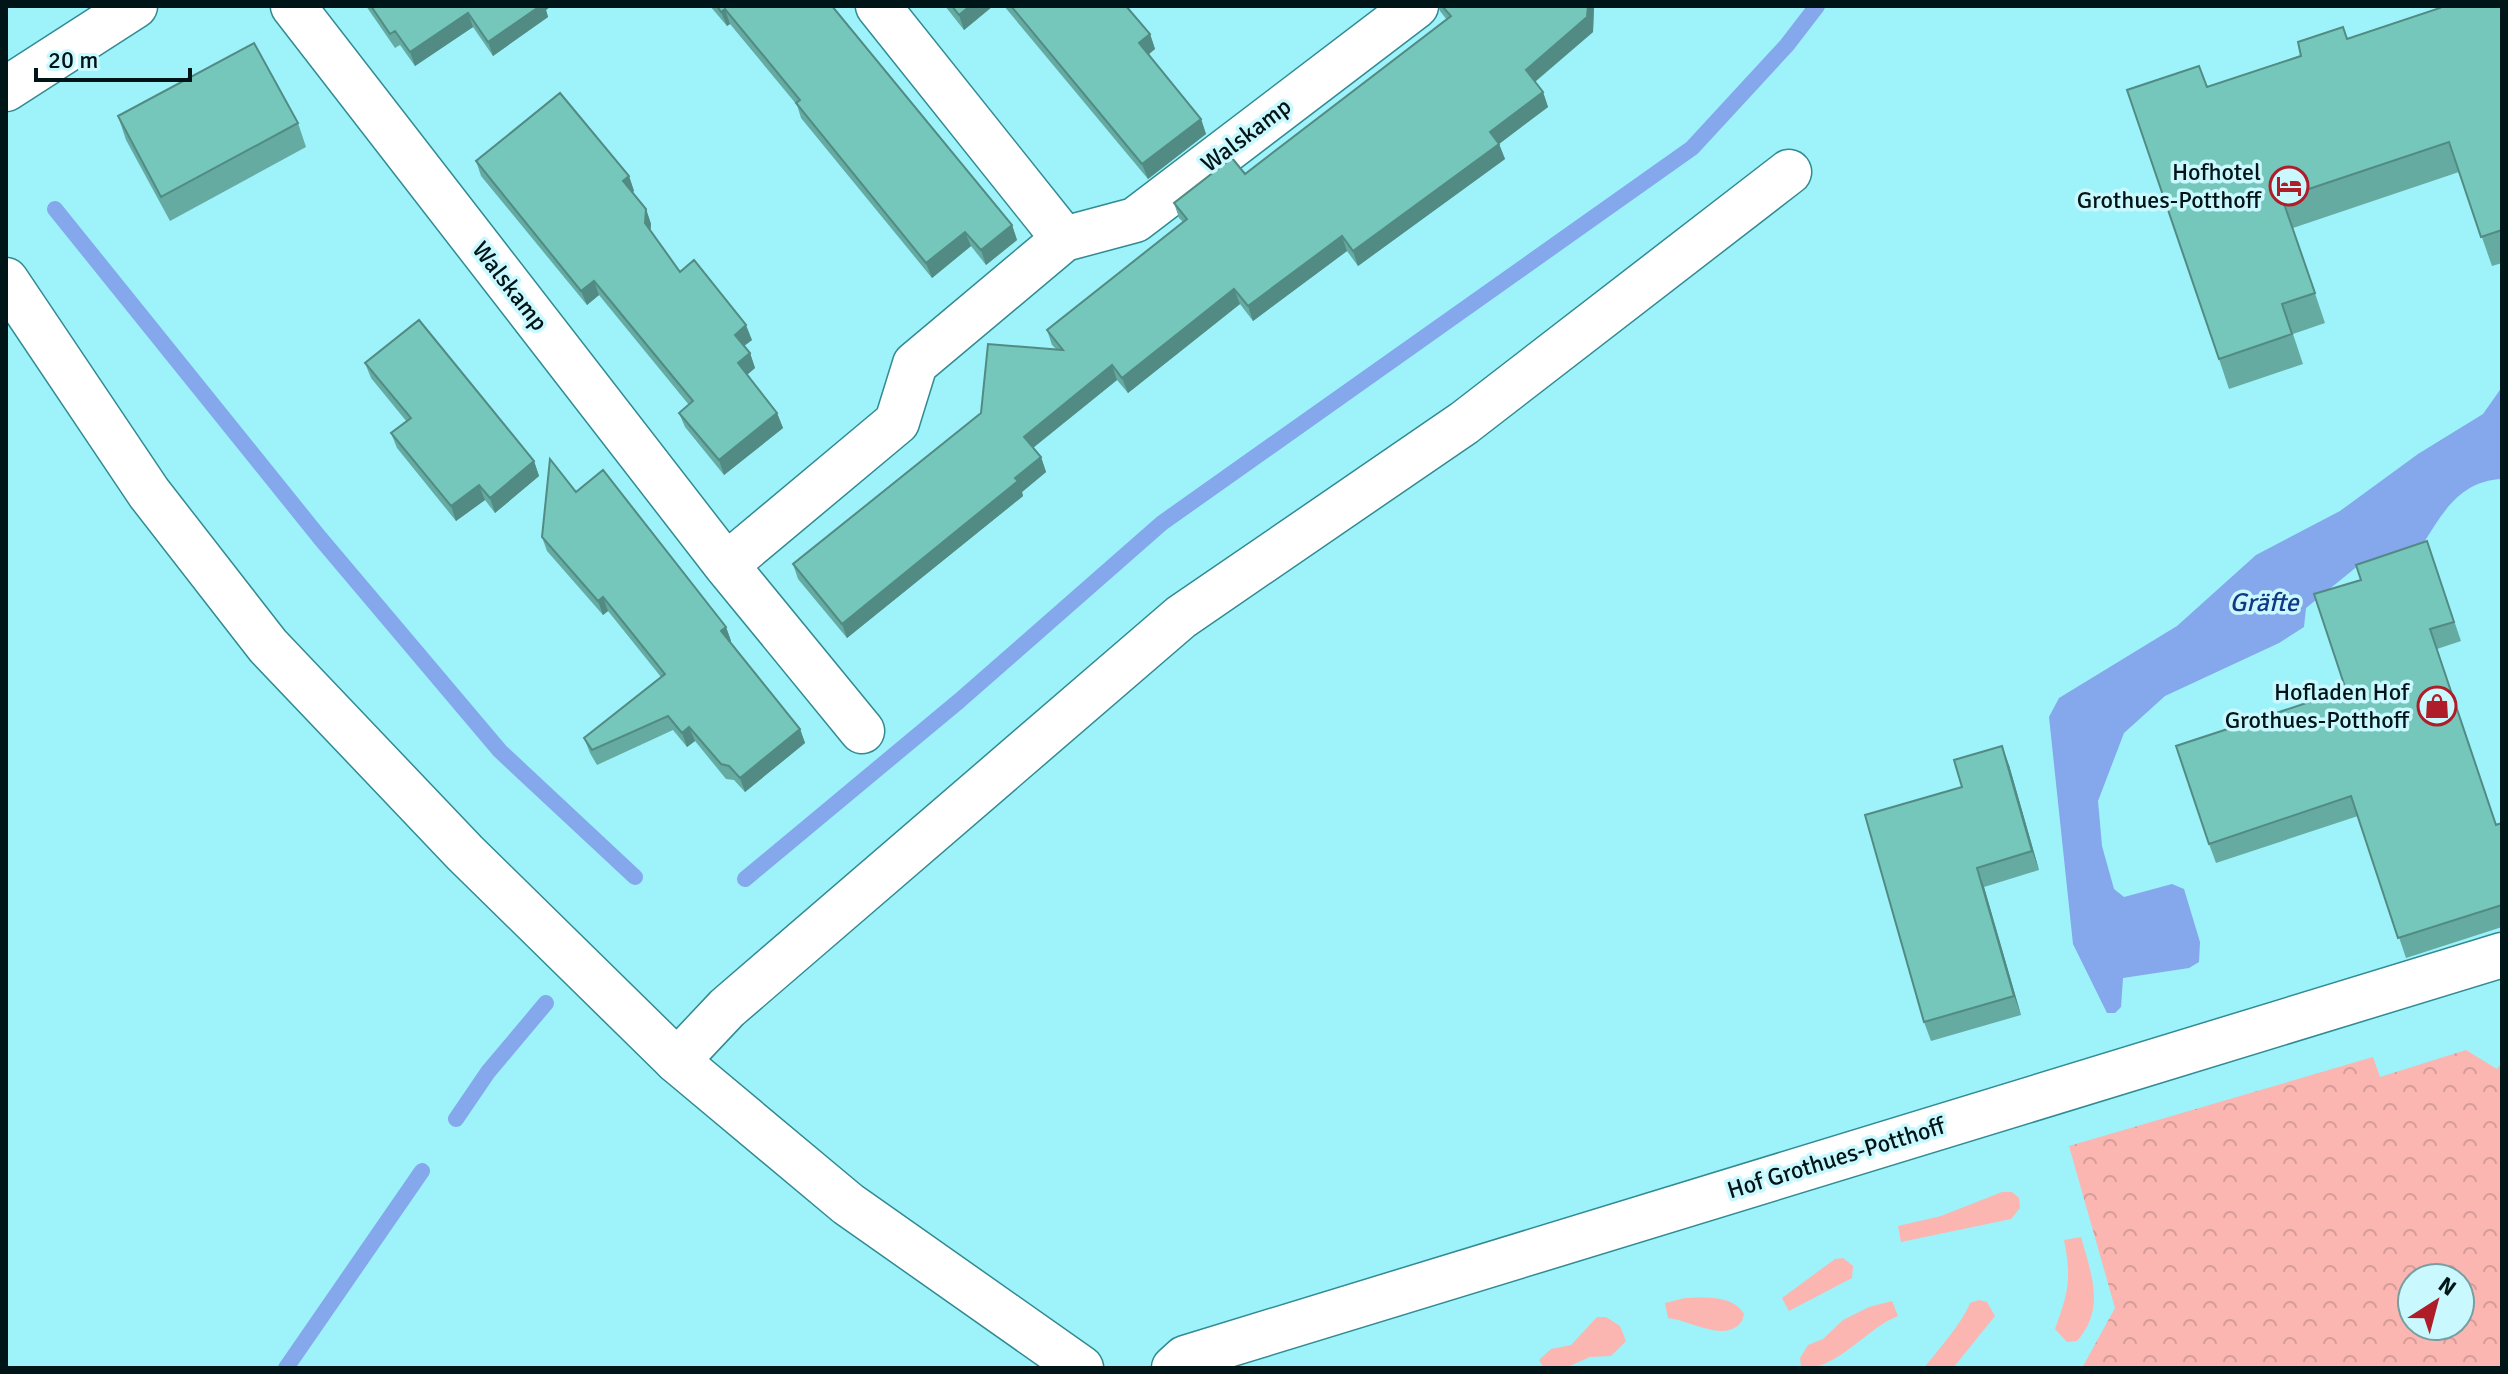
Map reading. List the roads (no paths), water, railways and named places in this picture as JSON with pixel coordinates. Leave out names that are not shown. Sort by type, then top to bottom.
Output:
[{"type":"street","points":[[6,89],[135,6]]},
{"type":"street","name":"Walskamp","points":[[293,6],[726,565],[862,731]]},
{"type":"street","points":[[878,6],[1064,239]]},
{"type":"street","name":"Walskamp","points":[[726,565],[897,422],[915,364],[1064,239],[1135,220],[1416,6]]},
{"type":"street","points":[[677,1061],[727,1008],[1181,617],[1464,423],[1789,172]]},
{"type":"street","points":[[6,280],[149,493],[268,646],[465,853],[677,1061],[848,1204],[1081,1368]]},
{"type":"street","name":"Hof Grothues-Potthoff","points":[[1174,1368],[1185,1358],[1200,1353],[2502,955]]},
{"type":"water","name":"Gräfte","points":[[2502,387],[2502,479],[2475,486],[2454,500],[2423,544],[2359,565],[2306,608],[2304,627],[2279,643],[2165,696],[2124,733],[2098,801],[2102,846],[2114,889],[2124,897],[2172,884],[2184,889],[2200,942],[2199,962],[2189,968],[2123,978],[2121,1007],[2115,1013],[2107,1013],[2073,944],[2049,717],[2059,698],[2177,626],[2256,555],[2340,511],[2418,454],[2483,414]]},
{"type":"waterway","points":[[745,879],[959,701],[1162,523],[1692,148],[1787,45],[1817,6]]},
{"type":"waterway","points":[[55,209],[320,538],[500,751],[635,877]]},
{"type":"waterway","points":[[456,1119],[488,1072],[546,1003]]},
{"type":"waterway","points":[[286,1368],[422,1171]]},
{"type":"place","name":"Hofhotel Grothues-Potthoff","points":[[2289,186]]},
{"type":"place","name":"Hofladen Hof Grothues-Potthoff","points":[[2437,706]]}]
